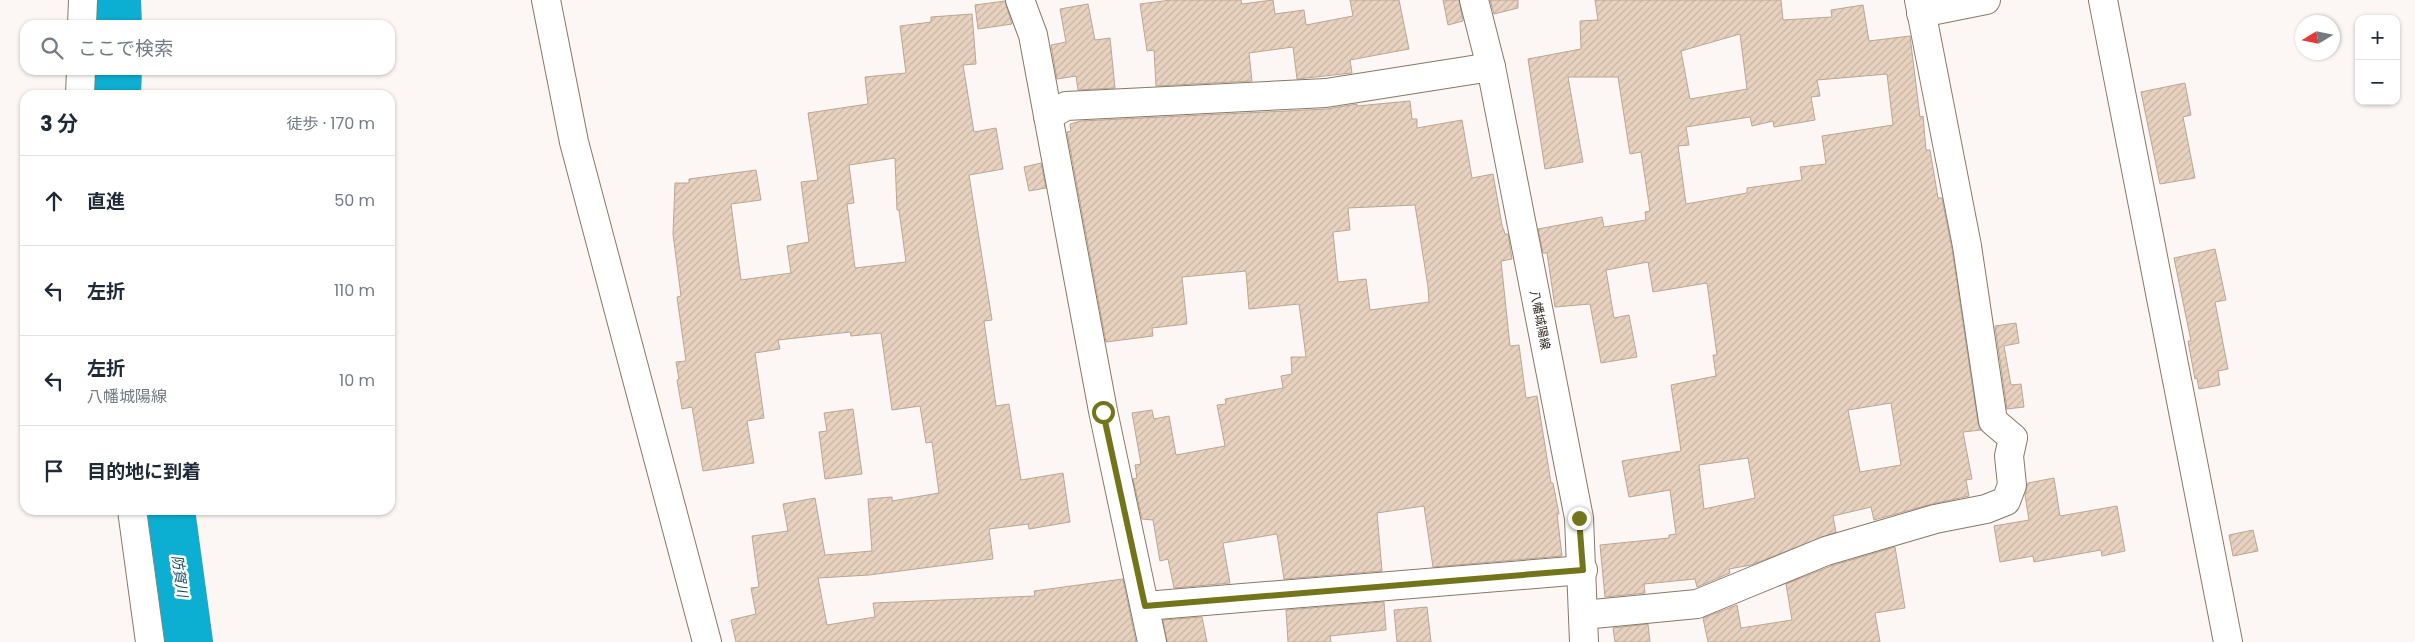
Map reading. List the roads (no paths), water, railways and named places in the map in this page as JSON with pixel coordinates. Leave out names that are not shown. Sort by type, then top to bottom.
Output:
[{"type":"street","points":[[82,20],[83,0]]},
{"type":"street","points":[[546,0],[574,142],[708,642]]},
{"type":"street","points":[[1020,0],[1033,35],[1103,412],[1152,642]]},
{"type":"street","name":"八幡城陽線","points":[[1474,0],[1490,67],[1579,518],[1583,570],[1584,642]]},
{"type":"street","points":[[1583,615],[1697,604],[1826,551],[1935,519],[1986,509],[2006,501],[2012,485],[2009,456],[2013,438],[1993,421],[1967,246],[1920,6],[1986,0]]},
{"type":"street","points":[[2103,0],[2228,642]]},
{"type":"street","points":[[1048,116],[1066,106],[1326,93],[1490,67]]},
{"type":"street","points":[[80,90],[81,75]]},
{"type":"street","points":[[133,515],[150,642]]},
{"type":"street","points":[[1145,606],[1583,570]]},
{"type":"waterway","name":"防賀川","points":[[117,0],[118,20]]},
{"type":"waterway","name":"防賀川","points":[[117,90],[118,75]]},
{"type":"waterway","name":"防賀川","points":[[172,515],[189,642]]}]
